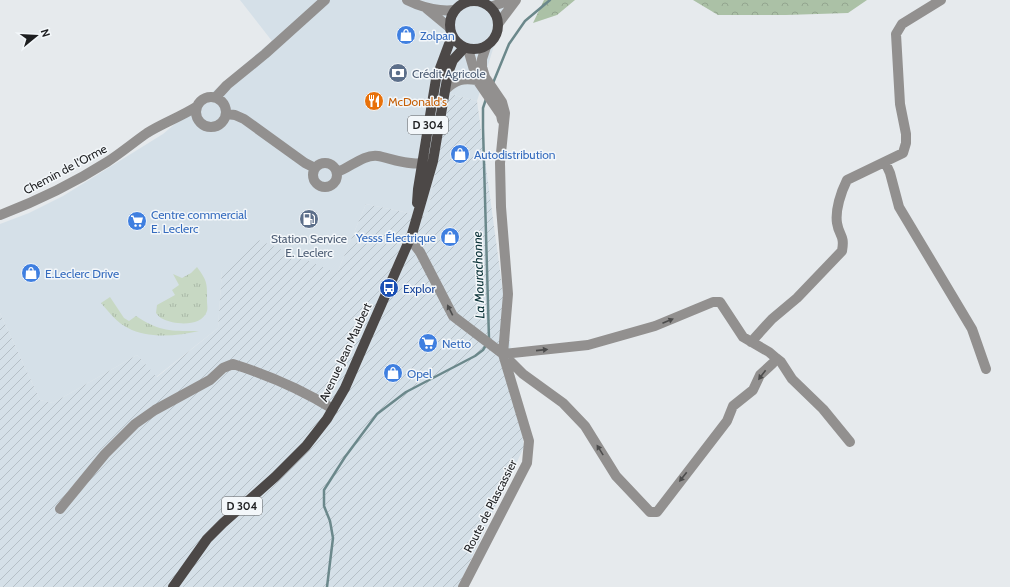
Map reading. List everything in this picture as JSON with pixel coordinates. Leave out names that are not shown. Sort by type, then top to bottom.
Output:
[{"type":"main road","points":[[470,1],[484,3],[497,17],[498,24],[494,39],[486,47],[474,50],[459,45],[451,32],[452,15],[459,5],[470,1]]},
{"type":"main road","name":"Avenue Jean Maubert","points":[[416,217],[418,189],[436,79],[451,32]]},
{"type":"main road","name":"Avenue Jean Maubert","points":[[173,587],[207,539],[290,463],[318,430],[333,409],[345,388],[410,239],[433,161],[448,73],[453,60],[466,48]]},
{"type":"street","points":[[216,97],[227,85],[265,54],[325,0]]},
{"type":"street","points":[[407,0],[438,11],[459,5]]},
{"type":"street","points":[[484,3],[511,0]]},
{"type":"street","points":[[498,24],[516,0]]},
{"type":"street","points":[[751,342],[772,319],[797,298],[842,251],[844,240],[837,224],[837,212],[847,180],[903,154],[906,143],[906,134],[900,104],[896,34],[902,24],[941,0]]},
{"type":"street","points":[[426,8],[451,32]]},
{"type":"street","name":"Route de Plascassier","points":[[482,82],[482,59],[486,47]]},
{"type":"street","name":"Route de Plascassier","points":[[463,587],[527,463],[528,441],[503,354],[508,294],[501,200],[500,163],[505,113],[482,82],[466,48]]},
{"type":"street","points":[[445,90],[452,83],[458,80],[465,79],[482,82]]},
{"type":"street","points":[[206,97],[216,97],[224,104],[226,114],[221,122],[213,127],[203,125],[197,118],[196,107],[201,100],[206,97]]},
{"type":"street","name":"Chemin de l'Orme","points":[[0,215],[48,194],[108,162],[156,128],[196,107]]},
{"type":"street","points":[[226,114],[235,115],[244,120],[305,164],[315,168]]},
{"type":"street","points":[[337,172],[364,158],[374,156],[422,164],[426,162],[428,159],[436,118],[440,115]]},
{"type":"street","points":[[181,116],[197,118]]},
{"type":"street","points":[[885,162],[890,173],[899,207],[972,329],[986,370]]},
{"type":"street","points":[[322,163],[334,166],[337,172],[337,177],[333,185],[329,187],[322,187],[315,183],[313,176],[315,168],[322,163]]},
{"type":"street","points":[[410,239],[420,252],[453,316],[503,354],[523,374],[563,403],[585,426],[616,476],[650,512],[657,512],[727,421],[734,406],[753,390],[760,375],[773,363],[776,358]]},
{"type":"street","points":[[503,354],[588,345],[655,326],[713,302],[720,302],[743,337],[781,362],[792,380],[823,409],[850,442]]},
{"type":"street","points":[[60,509],[105,454],[136,424],[155,410],[210,380],[223,368],[233,364],[280,381],[315,398],[333,409]]},
{"type":"shaded area","points":[[240,0],[508,0],[477,101],[450,94],[427,217],[366,204],[337,273],[222,270],[218,328],[156,377],[137,355],[53,403],[40,400],[0,313],[0,224],[29,213],[63,196],[163,134],[272,41]]},
{"type":"shaded area","points":[[450,94],[477,101],[524,447],[458,587],[0,587],[0,313],[40,400],[53,403],[137,355],[157,377],[218,328],[222,270],[256,239],[337,273],[366,204],[427,217]]},
{"type":"green space","points":[[544,0],[575,0],[557,15],[533,23]]},
{"type":"green space","points":[[693,0],[867,0],[848,13],[718,15]]},
{"type":"green space","points":[[197,267],[205,280],[207,287],[207,311],[204,316],[200,320],[188,323],[174,323],[161,318],[156,313],[157,305],[175,295],[172,290],[179,285],[173,274],[182,278],[191,273]]},
{"type":"green space","points":[[110,297],[124,318],[129,321],[136,316],[152,325],[166,330],[199,331],[163,336],[144,334],[128,328],[113,317],[101,303]]},
{"type":"waterway","name":"La Mourachonne","points":[[493,83],[509,44],[525,21],[550,0]]},
{"type":"waterway","name":"La Mourachonne","points":[[486,99],[483,108],[483,128],[489,339]]},
{"type":"waterway","name":"La Mourachonne","points":[[327,587],[333,538],[330,521],[324,506],[324,490],[345,457],[377,414],[406,392],[475,356],[483,350],[486,345]]},
{"type":"place","name":"Zolpan","points":[[406,35]]},
{"type":"place","name":"Crédit Agricole","points":[[398,73]]},
{"type":"place","name":"McDonald's","points":[[374,101]]},
{"type":"place","name":"Autodistribution","points":[[460,154]]},
{"type":"place","name":"Station Service E. Leclerc","points":[[309,219]]},
{"type":"place","name":"Centre commercial E. Leclerc","points":[[137,221]]},
{"type":"place","name":"Yesss Électrique","points":[[450,237]]},
{"type":"place","name":"E.Leclerc Drive","points":[[31,273]]},
{"type":"place","name":"Explor","points":[[389,288]]},
{"type":"place","name":"Netto","points":[[428,343]]},
{"type":"place","name":"Opel","points":[[393,373]]}]
